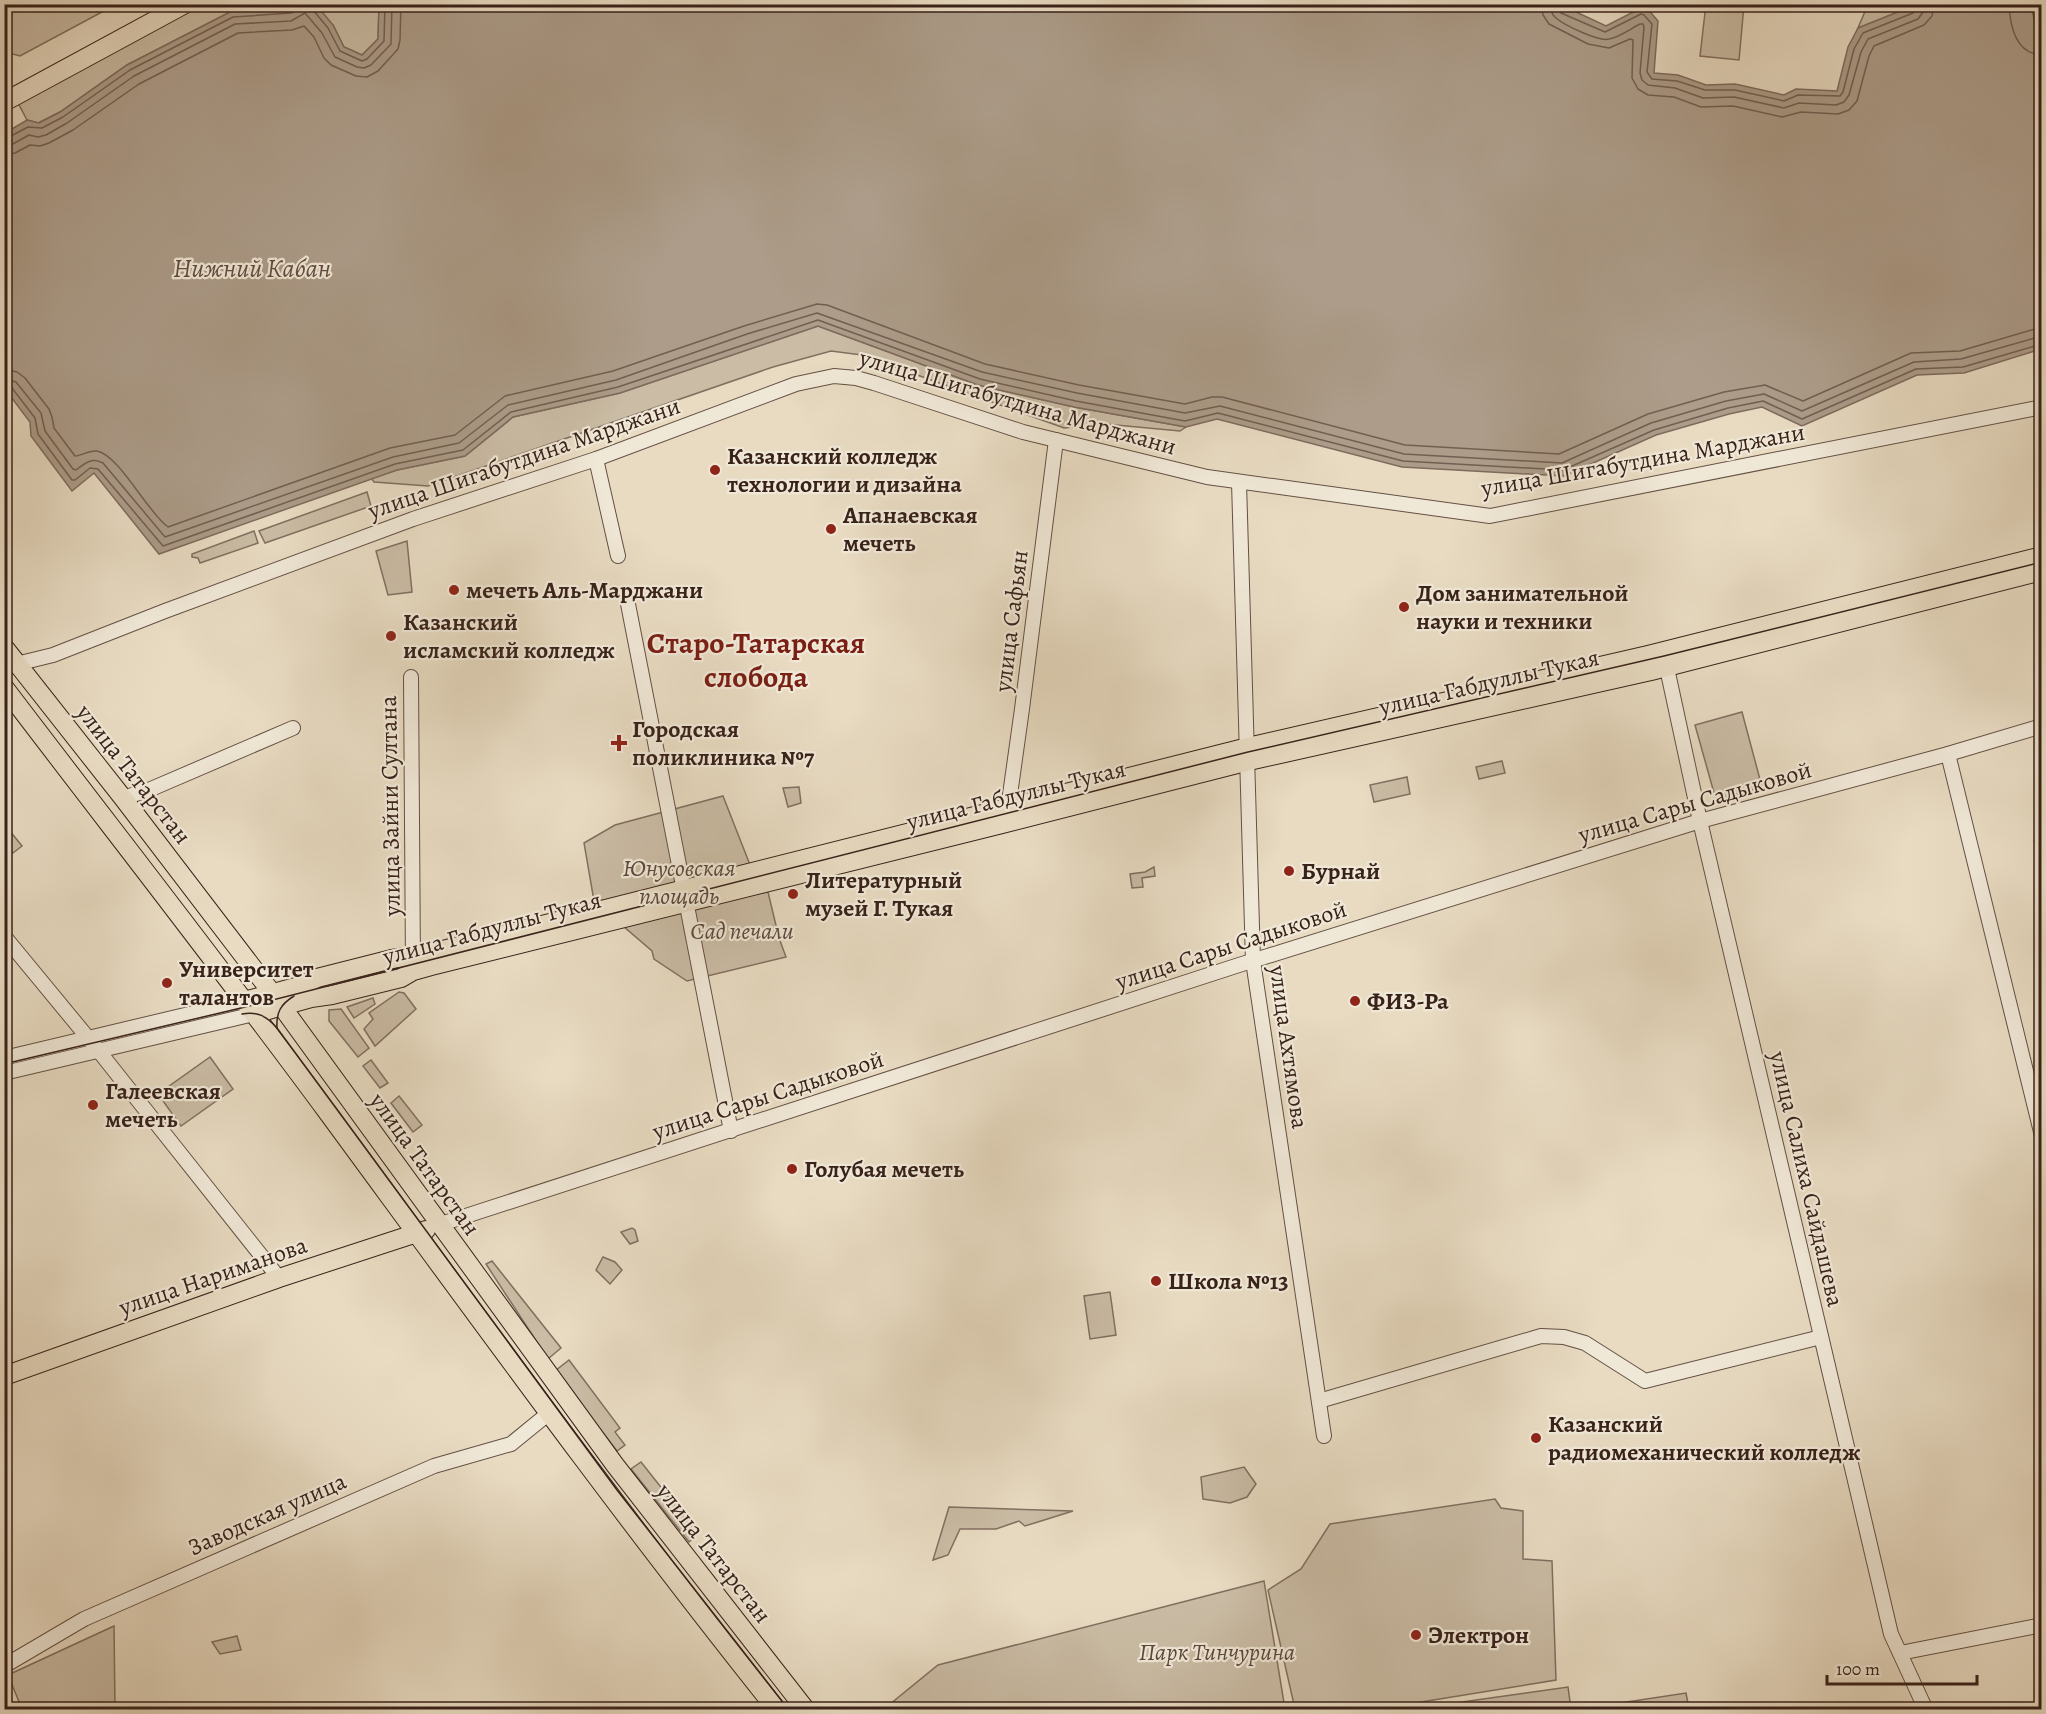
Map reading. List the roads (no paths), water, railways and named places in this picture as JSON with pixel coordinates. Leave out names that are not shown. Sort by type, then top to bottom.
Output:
[{"type":"main road","points":[[4,90],[165,4]]},
{"type":"main road","points":[[4,102],[185,4]]},
{"type":"main road","name":"улица Габдуллы Тукая","points":[[1665,659],[2042,556]]},
{"type":"main road","name":"улица Габдуллы Тукая","points":[[249,1007],[276,1000],[317,978],[392,959],[413,964],[1248,754],[2042,571]]},
{"type":"main road","name":"улица Татарстан","points":[[4,647],[11,665],[123,798],[276,1000],[615,1465],[806,1710]]},
{"type":"main road","name":"улица Татарстан","points":[[4,687],[249,1007],[549,1413],[719,1638],[777,1710]]},
{"type":"main road","name":"улица Нариманова","points":[[4,1376],[279,1278],[438,1225]]},
{"type":"street","name":"улица Шигабутдина Марджани","points":[[11,665],[53,655],[413,519],[596,459],[796,384],[834,376],[856,378],[874,383],[1023,432],[1207,477],[1490,516],[2042,407]]},
{"type":"street","name":"улица Сафьян","points":[[1007,815],[1056,440]]},
{"type":"street","points":[[596,459],[618,556]]},
{"type":"street","name":"улица Ахтямова","points":[[1239,482],[1253,961],[1324,1436]]},
{"type":"street","points":[[628,604],[731,1131]]},
{"type":"street","name":"улица Салиха Сайдашева","points":[[1665,659],[1700,821],[1889,1623],[1926,1710]]},
{"type":"street","name":"улица Зайни Султана","points":[[411,677],[413,964]]},
{"type":"street","name":"улица Сары Садыковой","points":[[438,1225],[1253,961],[1700,821],[1948,754],[2042,726]]},
{"type":"street","points":[[123,798],[151,789],[293,728]]},
{"type":"street","points":[[1948,754],[2038,1104],[2042,1136]]},
{"type":"street","points":[[4,936],[88,1037],[279,1278]]},
{"type":"street","name":"улица Габдуллы Тукая","points":[[4,1058],[88,1037],[249,1007]]},
{"type":"street","name":"улица Габдуллы Тукая","points":[[4,1073],[98,1050],[249,1007]]},
{"type":"street","points":[[1318,1401],[1541,1336],[1564,1337],[1586,1343],[1645,1381],[1821,1337]]},
{"type":"street","name":"Заводская улица","points":[[4,1666],[105,1609],[434,1466],[511,1444],[549,1413]]},
{"type":"street","points":[[1900,1653],[2042,1625]]},
{"type":"water","name":"Нижний Кабан","points":[[379,4],[1559,4],[1606,26],[1645,6],[1658,21],[1654,73],[1678,75],[1706,85],[1735,84],[1784,95],[1796,89],[1837,91],[1848,47],[1858,28],[1908,8],[1926,5],[2031,5],[2036,29],[2042,34],[2041,349],[1964,373],[1917,375],[1802,426],[1762,407],[1729,414],[1656,435],[1564,476],[1402,467],[1217,419],[1186,427],[1074,407],[978,385],[818,326],[620,393],[513,417],[465,456],[397,470],[159,554],[94,473],[72,491],[31,436],[30,422],[5,389],[5,133],[27,120],[39,123],[60,112],[127,65],[232,11],[317,6],[333,25],[344,47],[362,55],[378,39]]},
{"type":"tram line","points":[[4,1064],[241,1008],[1248,752],[1664,656],[2042,562]]},
{"type":"tram line","points":[[277,1028],[280,1009],[294,996]]},
{"type":"tram line","points":[[242,1014],[261,1015],[277,1028],[617,1490],[789,1710]]},
{"type":"railway","points":[[2036,841],[2042,841]]},
{"type":"place","name":"Казанский колледж технологии и дизайна","points":[[715,470]]},
{"type":"place","name":"Апанаевская мечеть","points":[[831,529]]},
{"type":"place","name":"мечеть Аль-Марджани","points":[[454,590]]},
{"type":"place","name":"Дом занимательной науки и техники","points":[[1404,607]]},
{"type":"place","name":"Казанский исламский колледж","points":[[391,636]]},
{"type":"place","name":"Городская поликлиника №7","points":[[619,743]]},
{"type":"place","name":"Бурнай","points":[[1289,871]]},
{"type":"place","name":"Литературный музей Г. Тукая","points":[[793,894]]},
{"type":"place","name":"Университет талантов","points":[[167,983]]},
{"type":"place","name":"ФИЗ-Ра","points":[[1355,1001]]},
{"type":"place","name":"Галеевская мечеть","points":[[93,1105]]},
{"type":"place","name":"Голубая мечеть","points":[[792,1169]]},
{"type":"place","name":"Школа №13","points":[[1156,1281]]},
{"type":"place","name":"Казанский радиомеханический колледж","points":[[1536,1438]]},
{"type":"place","name":"Электрон","points":[[1416,1635]]},
{"type":"district","name":"Старо-Татарская слобода","points":[[756,660]]},
{"type":"park label","name":"Юнусовская площадь","points":[[679,882]]},
{"type":"park label","name":"Сад печали","points":[[742,931]]},
{"type":"park label","name":"Парк Тинчурина","points":[[1217,1652]]}]
